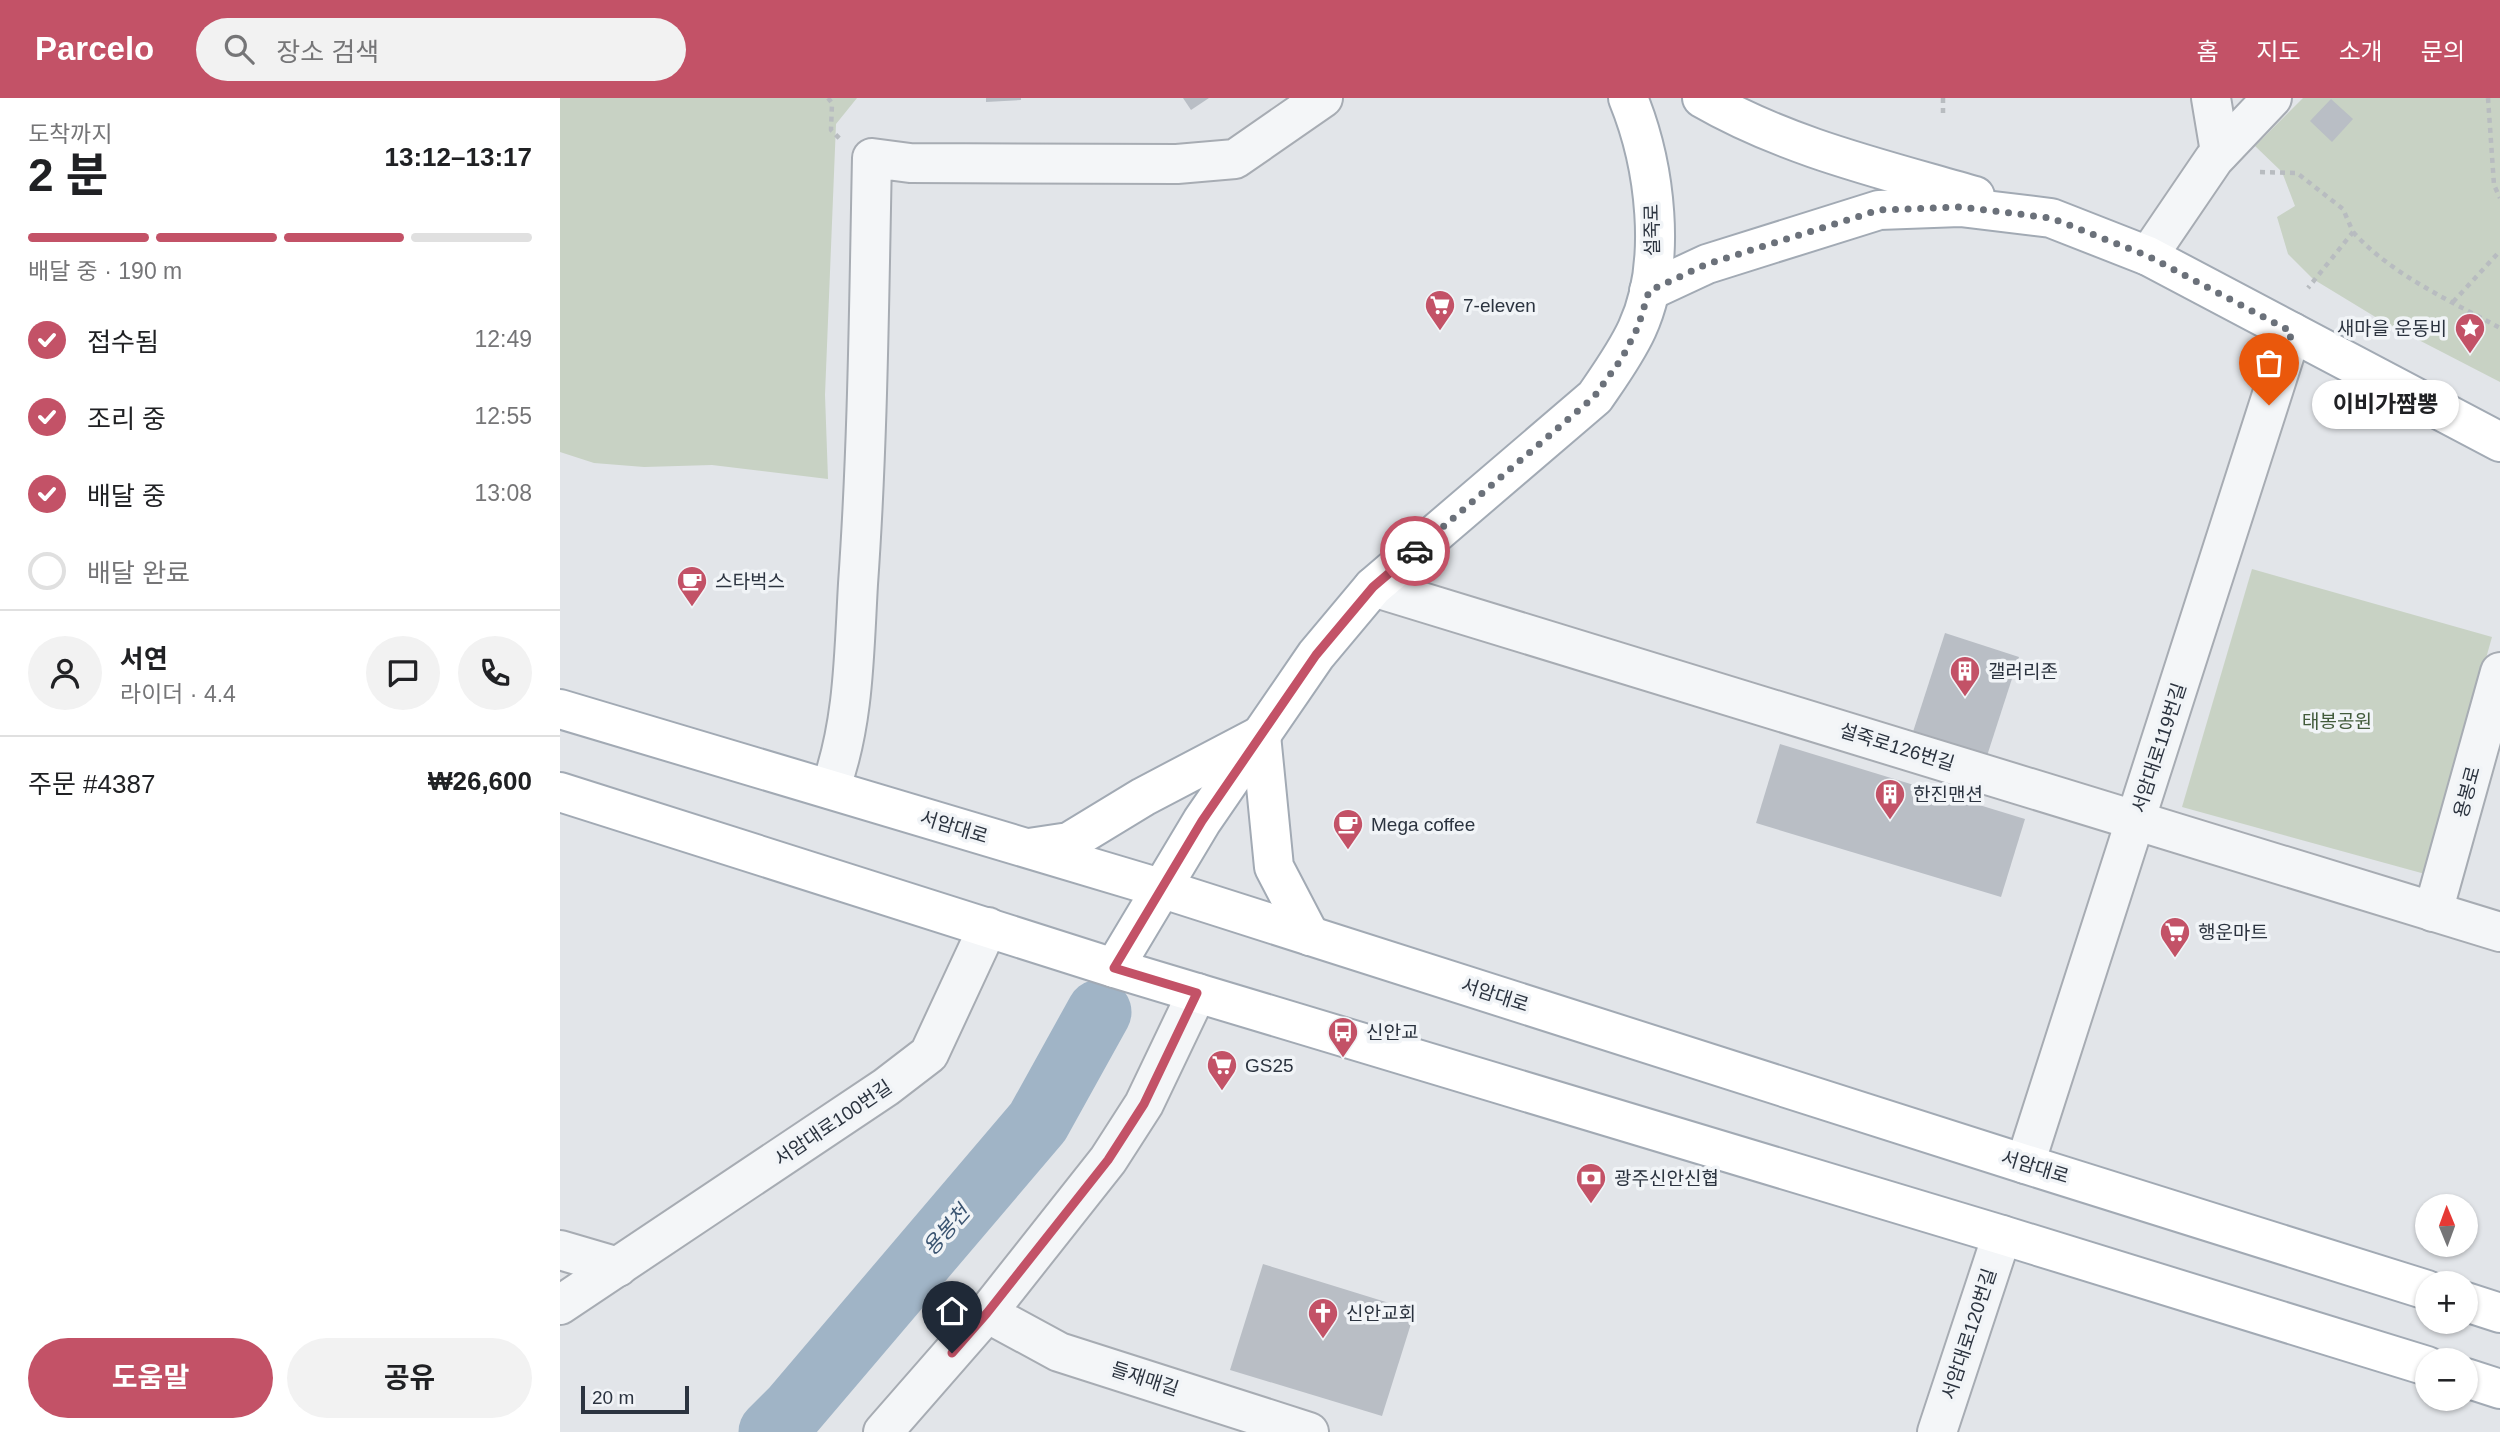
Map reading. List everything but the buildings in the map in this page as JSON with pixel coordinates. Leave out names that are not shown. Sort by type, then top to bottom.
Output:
[{"type":"main road","name":"설죽로","points":[[1114,968],[1202,821],[1316,655],[1373,587],[1594,397],[1622,358],[1638,327],[1649,291],[1654,255],[1651,190],[1646,155],[1628,98]]},
{"type":"main road","points":[[1702,98],[1744,121],[1822,152],[2051,218],[2148,256],[2500,442]]},
{"type":"main road","points":[[1649,291],[1707,264],[1879,210],[1960,207],[2051,218]]},
{"type":"main road","name":"서암대로","points":[[560,709],[1160,888],[2415,1286]]},
{"type":"main road","points":[[1027,849],[1069,842],[1143,797],[1261,736],[1274,867],[1310,936]]},
{"type":"main road","points":[[560,792],[1114,968],[2415,1362]]},
{"type":"main road","points":[[2478,1306],[2500,1312]]},
{"type":"main road","points":[[2478,1382],[2500,1389]]},
{"type":"street","points":[[830,789],[841,760],[850,710],[866,476],[872,158],[910,163],[1151,164],[1235,159],[1323,98]]},
{"type":"street","points":[[2211,98],[2220,152]]},
{"type":"street","points":[[2148,256],[2220,152],[2272,98]]},
{"type":"street","name":"서암대로119번길","points":[[2025,1164],[2292,332]]},
{"type":"street","name":"설죽로126번길","points":[[1373,587],[2500,932]]},
{"type":"street","name":"용봉로","points":[[2434,912],[2500,672]]},
{"type":"street","name":"서암대로100번길","points":[[560,1305],[886,1087],[929,1054],[1005,932]]},
{"type":"street","points":[[883,1432],[987,1313],[1108,1160],[1144,1104],[1187,989]]},
{"type":"street","name":"서암대로120번길","points":[[1937,1432],[2002,1235]]},
{"type":"street","points":[[560,1250],[618,1266]]},
{"type":"street","name":"들재매길","points":[[987,1313],[1059,1352],[1309,1432]]},
{"type":"path","points":[[1943,98],[1943,114]]},
{"type":"path","points":[[2488,98],[2494,185],[2500,198]]},
{"type":"path","points":[[2260,172],[2297,173],[2343,209],[2353,232],[2370,250],[2423,286],[2500,327]]},
{"type":"path","points":[[2308,288],[2353,232]]},
{"type":"path","points":[[2452,302],[2500,251]]},
{"type":"green space","points":[[560,98],[857,98],[836,124],[825,395],[828,479],[712,465],[644,467],[594,463],[560,452]]},
{"type":"green space","points":[[2303,98],[2500,98],[2500,382],[2382,321],[2313,279],[2288,254],[2277,217],[2295,206],[2282,172],[2255,146]]},
{"type":"green space","name":"태봉공원","points":[[2252,569],[2492,637],[2425,874],[2182,807]]},
{"type":"waterway","name":"용봉천","points":[[771,1432],[793,1410],[1038,1122],[1099,1012]]},
{"type":"way so far","points":[[1415,551],[1594,397],[1622,358],[1638,327],[1649,291],[1707,264],[1879,210],[1960,207],[2051,218],[2148,256],[2292,332],[2269,405]]},
{"type":"place","name":"7-eleven","points":[[1440,332]]},
{"type":"place","name":"새마을 운동비","points":[[2470,355]]},
{"type":"place","name":"이비가짬뽕","points":[[2269,405]]},
{"type":"place","name":"스타벅스","points":[[692,608]]},
{"type":"place","name":"갤러리존","points":[[1965,698]]},
{"type":"place","name":"한진맨션","points":[[1890,821]]},
{"type":"place","name":"Mega coffee","points":[[1348,851]]},
{"type":"place","name":"행운마트","points":[[2175,959]]},
{"type":"place","name":"신안교","points":[[1343,1059]]},
{"type":"place","name":"GS25","points":[[1222,1092]]},
{"type":"place","name":"광주신안신협","points":[[1591,1205]]},
{"type":"place","name":"신안교회","points":[[1323,1340]]},
{"type":"route","points":[[952,1353],[1108,1160],[1144,1104],[1197,993],[1114,968],[1160,888],[1202,821],[1316,655],[1373,587],[1415,551]]}]
